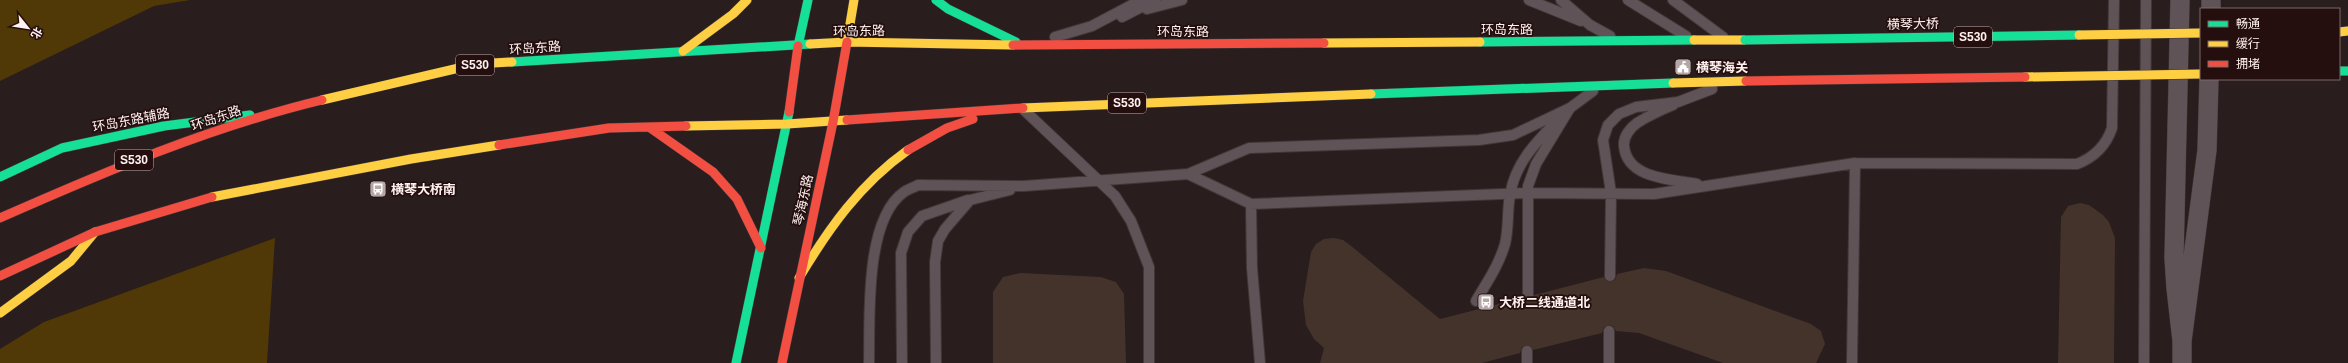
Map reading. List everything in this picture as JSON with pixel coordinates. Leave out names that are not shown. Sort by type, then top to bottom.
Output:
[{"type":"main road","points":[[683,51],[733,14],[747,0]]},
{"type":"main road","points":[[736,363],[787,124],[798,46],[808,0]]},
{"type":"main road","name":"琴海东路","points":[[782,363],[833,122],[854,0]]},
{"type":"main road","points":[[936,0],[948,9],[1020,45]]},
{"type":"main road","name":"横琴大桥","points":[[1745,40],[2200,33]]},
{"type":"main road","name":"环岛东路","points":[[0,218],[110,169],[273,112],[476,64],[847,42],[1020,45],[1745,40]]},
{"type":"main road","name":"S530","points":[[0,276],[95,232],[205,198],[411,159],[609,128],[833,122],[1022,108],[1188,100],[1746,81],[2200,74]]},
{"type":"main road","points":[[799,278],[829,228],[854,194],[875,174],[920,142],[962,121],[1022,108]]},
{"type":"main road","name":"环岛东路辅路","points":[[0,177],[62,148],[164,126],[273,112]]},
{"type":"main road","points":[[649,127],[713,172],[737,199],[760,248]]},
{"type":"main road","points":[[0,313],[71,261],[95,232]]},
{"type":"street","points":[[2180,0],[2174,258],[2182,341],[2182,363]]},
{"type":"street","points":[[2182,341],[2206,150],[2209,80]]},
{"type":"lane","points":[[1092,26],[1140,0]]},
{"type":"lane","points":[[1126,16],[1155,0]]},
{"type":"lane","points":[[1020,45],[1182,0]]},
{"type":"lane","points":[[1529,0],[1590,24],[1619,41]]},
{"type":"lane","points":[[1561,0],[1590,24]]},
{"type":"lane","points":[[1628,0],[1695,41]]},
{"type":"lane","points":[[1673,0],[1728,40]]},
{"type":"lane","points":[[1188,174],[1251,204],[1529,193],[1654,194],[1704,185],[1854,163],[2077,164],[2096,154],[2103,147],[2112,128],[2114,0]]},
{"type":"lane","points":[[2144,363],[2146,0]]},
{"type":"lane","points":[[1704,185],[1641,172],[1631,165],[1625,155],[1624,142],[1628,131],[1638,123],[1678,102],[1729,82]]},
{"type":"lane","points":[[1476,301],[1497,266],[1506,242],[1510,194],[1518,170],[1532,146],[1570,108],[1585,96],[1605,86]]},
{"type":"lane","points":[[1610,276],[1611,194],[1603,140],[1608,125],[1619,114],[1636,107],[1678,102]]},
{"type":"lane","points":[[1022,108],[1115,196],[1131,221],[1149,266],[1149,363]]},
{"type":"lane","points":[[869,363],[872,267],[883,222],[893,203],[904,192],[918,186],[1024,186],[1188,174],[1249,148],[1479,140],[1513,135],[1570,108]]},
{"type":"lane","points":[[1528,296],[1528,186],[1536,164],[1570,108]]},
{"type":"lane","points":[[1852,363],[1854,163]]},
{"type":"lane","points":[[902,363],[901,253],[908,232],[922,216],[970,200],[1024,186]]},
{"type":"lane","points":[[936,363],[935,262],[938,241],[945,229],[970,200]]},
{"type":"lane","points":[[1251,204],[1252,268],[1260,363]]},
{"type":"lane","points":[[1609,331],[1609,363]]},
{"type":"lane","points":[[1527,351],[1527,363]]},
{"type":"shaded area","points":[[0,0],[190,0],[154,6],[0,81]]},
{"type":"shaded area","points":[[275,238],[267,363],[0,363],[0,349],[44,322]]},
{"type":"building","points":[[2080,203],[2089,205],[2103,215],[2109,222],[2115,238],[2114,363],[2058,363],[2061,217],[2068,206]]},
{"type":"building","points":[[1334,238],[1343,240],[1350,245],[1440,319],[1522,298],[1528,302],[1533,300],[1534,295],[1604,277],[1606,281],[1610,282],[1615,280],[1617,274],[1644,268],[1666,271],[1811,324],[1821,331],[1825,344],[1816,363],[1723,363],[1639,333],[1616,331],[1613,326],[1609,325],[1604,327],[1602,333],[1533,350],[1527,345],[1522,347],[1520,353],[1482,363],[1320,363],[1324,348],[1314,339],[1306,325],[1303,301],[1311,252],[1316,244],[1324,239]]},
{"type":"building","points":[[1020,273],[1101,277],[1116,282],[1124,294],[1126,363],[993,363],[993,292],[1003,277]]},
{"type":"traffic: fast","points":[[798,46],[808,0]]},
{"type":"traffic: fast","points":[[936,0],[948,9],[1016,42]]},
{"type":"traffic: fast","points":[[1745,40],[2079,35]]},
{"type":"traffic: fast","points":[[1480,42],[1694,40]]},
{"type":"traffic: fast","points":[[512,62],[810,44]]},
{"type":"traffic: fast","points":[[2340,71],[2348,71]]},
{"type":"traffic: fast","points":[[1371,94],[1673,83]]},
{"type":"traffic: fast","points":[[736,363],[789,112]]},
{"type":"traffic: fast","points":[[0,177],[62,148],[164,126],[250,115]]},
{"type":"traffic: slow","points":[[683,51],[733,14],[747,0]]},
{"type":"traffic: slow","points":[[847,42],[854,0]]},
{"type":"traffic: slow","points":[[2340,32],[2348,31]]},
{"type":"traffic: slow","points":[[2079,35],[2200,33]]},
{"type":"traffic: slow","points":[[1694,40],[1745,40]]},
{"type":"traffic: slow","points":[[810,44],[847,42],[1013,45]]},
{"type":"traffic: slow","points":[[1324,43],[1480,42]]},
{"type":"traffic: slow","points":[[322,100],[476,64],[512,62]]},
{"type":"traffic: slow","points":[[2025,77],[2200,74]]},
{"type":"traffic: slow","points":[[1673,83],[1746,81]]},
{"type":"traffic: slow","points":[[1023,108],[1371,94]]},
{"type":"traffic: slow","points":[[686,126],[787,124],[847,120]]},
{"type":"traffic: slow","points":[[212,197],[411,159],[499,145]]},
{"type":"traffic: slow","points":[[799,278],[834,224],[860,192],[875,177],[908,150]]},
{"type":"traffic: slow","points":[[0,313],[71,261],[95,232]]},
{"type":"traffic: jam","points":[[782,363],[833,122],[847,42]]},
{"type":"traffic: jam","points":[[1013,45],[1324,43]]},
{"type":"traffic: jam","points":[[789,112],[798,46]]},
{"type":"traffic: jam","points":[[1746,81],[2025,77]]},
{"type":"traffic: jam","points":[[0,218],[78,184],[198,137],[239,123],[322,100]]},
{"type":"traffic: jam","points":[[847,120],[1023,108]]},
{"type":"traffic: jam","points":[[908,150],[947,128],[973,119]]},
{"type":"traffic: jam","points":[[499,145],[609,128],[686,126]]},
{"type":"traffic: jam","points":[[649,127],[713,172],[737,199],[761,248]]},
{"type":"traffic: jam","points":[[0,276],[95,232],[212,197]]},
{"type":"place","name":"横琴海关","points":[[1683,67]]},
{"type":"place","name":"横琴大桥南","points":[[378,189]]},
{"type":"place","name":"大桥二线通道北","points":[[1486,302]]}]
